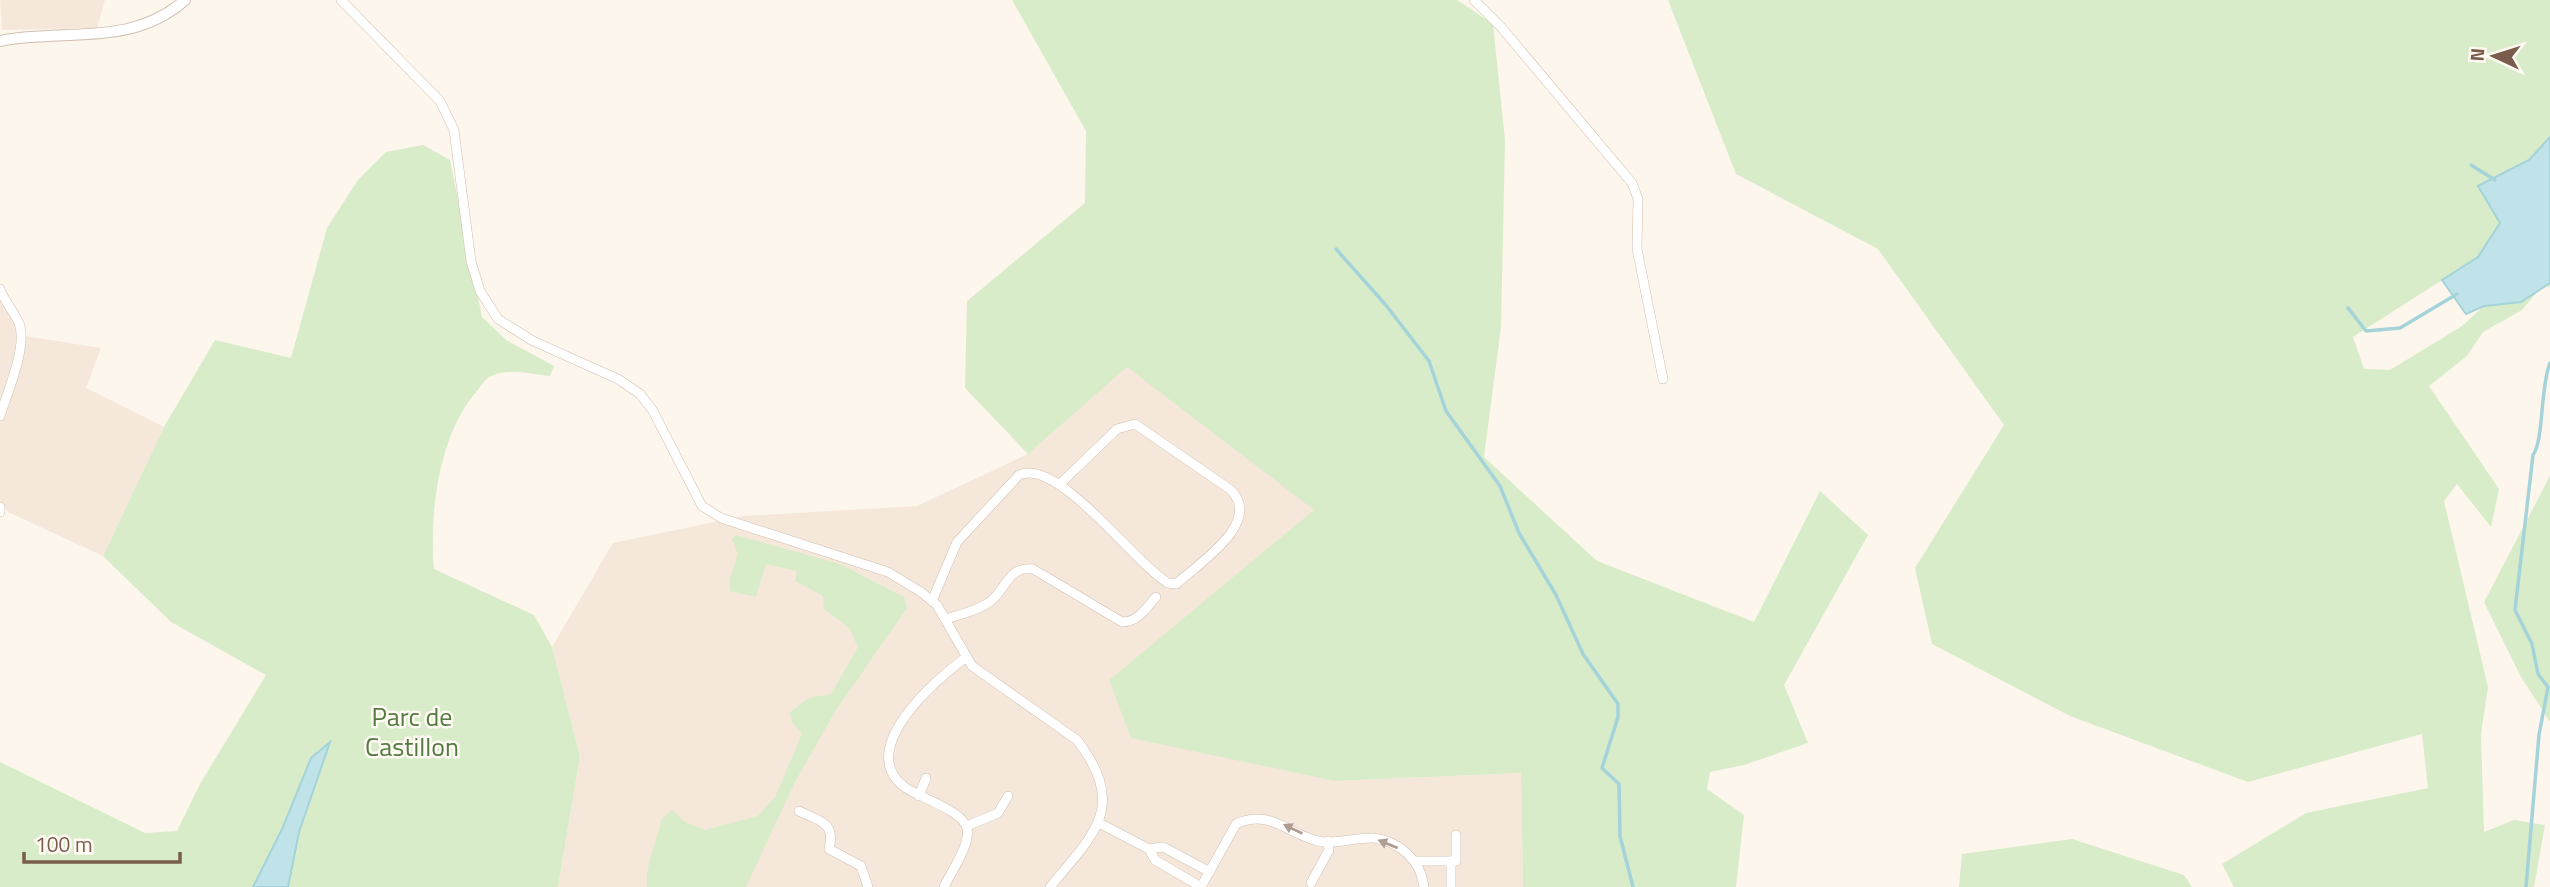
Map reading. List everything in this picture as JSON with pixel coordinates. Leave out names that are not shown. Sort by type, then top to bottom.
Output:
[{"type":"street","points":[[0,41],[110,34],[149,23],[186,0]]},
{"type":"street","points":[[341,0],[440,101],[454,130],[471,261],[480,291],[498,319],[533,341],[618,379],[640,394],[653,411],[702,506],[721,518],[888,572],[932,601],[946,619],[965,658],[985,678],[1077,740],[1088,755],[1101,786],[1099,823],[1084,850],[1050,887]]},
{"type":"street","points":[[1474,0],[1501,27],[1632,183],[1638,198],[1637,249],[1663,379]]},
{"type":"street","points":[[0,289],[7,308],[19,323],[22,340],[0,416]]},
{"type":"street","points":[[932,601],[957,541],[1019,475],[1036,472],[1060,484],[1168,583],[1176,584],[1233,532],[1241,517],[1239,498],[1231,490],[1135,424],[1116,429],[1060,484]]},
{"type":"street","points":[[0,507],[0,512]]},
{"type":"street","points":[[946,619],[991,602],[1010,574],[1021,568],[1033,569],[1122,622],[1131,622],[1138,617],[1156,597]]},
{"type":"street","points":[[944,887],[968,836],[967,826],[961,817],[919,796],[893,774],[889,759],[890,742],[912,706],[965,658]]},
{"type":"street","points":[[919,796],[926,778]]},
{"type":"street","points":[[967,826],[998,813],[1008,796]]},
{"type":"street","points":[[799,811],[829,827],[832,835],[829,849],[860,866],[868,887]]},
{"type":"street","points":[[1099,823],[1149,849],[1155,860],[1201,887],[1236,824],[1258,817],[1276,821],[1319,842],[1373,838],[1390,842],[1415,861],[1422,872],[1424,887]]},
{"type":"street","points":[[1415,861],[1456,861],[1456,835]]},
{"type":"street","points":[[1311,883],[1329,850],[1328,841]]},
{"type":"street","points":[[1149,849],[1163,847],[1210,872]]},
{"type":"street","points":[[1173,869],[1180,857]]},
{"type":"street","points":[[1451,861],[1451,887]]},
{"type":"shaded area","points":[[0,0],[105,0],[97,28],[2,30]]},
{"type":"shaded area","points":[[0,285],[19,335],[101,348],[86,388],[164,427],[103,556],[8,512],[0,503]]},
{"type":"shaded area","points":[[1127,366],[1315,510],[1109,680],[1335,781],[1521,773],[1523,887],[558,887],[580,756],[552,647],[613,543],[743,516],[917,506],[1028,454]]},
{"type":"green space","points":[[1012,0],[1457,0],[1493,24],[1505,140],[1501,327],[1484,457],[1597,561],[1754,622],[1820,491],[1868,535],[1784,685],[1808,743],[1744,765],[1710,772],[1707,789],[1744,815],[1736,887],[1523,887],[1521,773],[1335,781],[1131,738],[1109,680],[1314,510],[1127,367],[1028,454],[965,388],[967,301],[1085,203],[1086,131]]},
{"type":"green space","points":[[1668,0],[2550,0],[2550,137],[2529,160],[2478,186],[2500,223],[2478,257],[2353,337],[2364,369],[2390,370],[2462,326],[2484,306],[2550,276],[2550,287],[2543,285],[2522,310],[2483,332],[2467,356],[2429,386],[2499,489],[2491,527],[2457,484],[2444,501],[2488,687],[2481,734],[2484,832],[2514,820],[2545,825],[2534,887],[2234,887],[2222,864],[2306,813],[2428,788],[2422,734],[2248,782],[2070,716],[1932,644],[1915,568],[2004,425],[1878,249],[1736,174]]},
{"type":"green space","name":"Parc de Castillon","points":[[423,145],[450,160],[482,317],[506,340],[554,366],[550,376],[513,372],[491,376],[464,408],[445,451],[439,475],[433,547],[434,569],[534,615],[552,647],[580,756],[558,887],[0,887],[0,762],[145,833],[177,831],[200,784],[266,675],[171,622],[103,556],[164,427],[215,340],[291,358],[327,228],[358,180],[386,152]]},
{"type":"green space","points":[[2550,476],[2550,722],[2521,677],[2484,602]]},
{"type":"green space","points":[[736,535],[840,564],[904,597],[907,608],[836,710],[795,782],[746,887],[647,887],[650,861],[662,818],[672,810],[685,822],[705,830],[758,816],[775,797],[802,734],[792,722],[790,712],[809,698],[831,694],[858,647],[849,628],[824,609],[823,596],[795,581],[797,571],[766,564],[756,597],[730,591],[730,577],[738,554],[732,539]]},
{"type":"green space","points":[[2072,839],[2184,875],[2192,887],[1959,887],[1962,854]]},
{"type":"water","points":[[2550,137],[2550,283],[2521,302],[2484,306],[2466,314],[2442,280],[2478,257],[2500,223],[2478,186],[2529,160]]},
{"type":"water","points":[[330,742],[299,832],[288,887],[253,887],[283,827],[311,758]]},
{"type":"waterway","points":[[2471,165],[2495,180]]},
{"type":"waterway","points":[[1336,249],[1385,304],[1429,361],[1446,411],[1500,486],[1519,533],[1556,595],[1583,654],[1618,704],[1618,717],[1602,768],[1619,784],[1620,836],[1633,887]]},
{"type":"waterway","points":[[2348,308],[2366,331],[2400,328],[2457,294]]},
{"type":"waterway","points":[[2526,887],[2539,735],[2548,687],[2538,674],[2532,644],[2515,610],[2533,455],[2539,438],[2550,363]]}]
